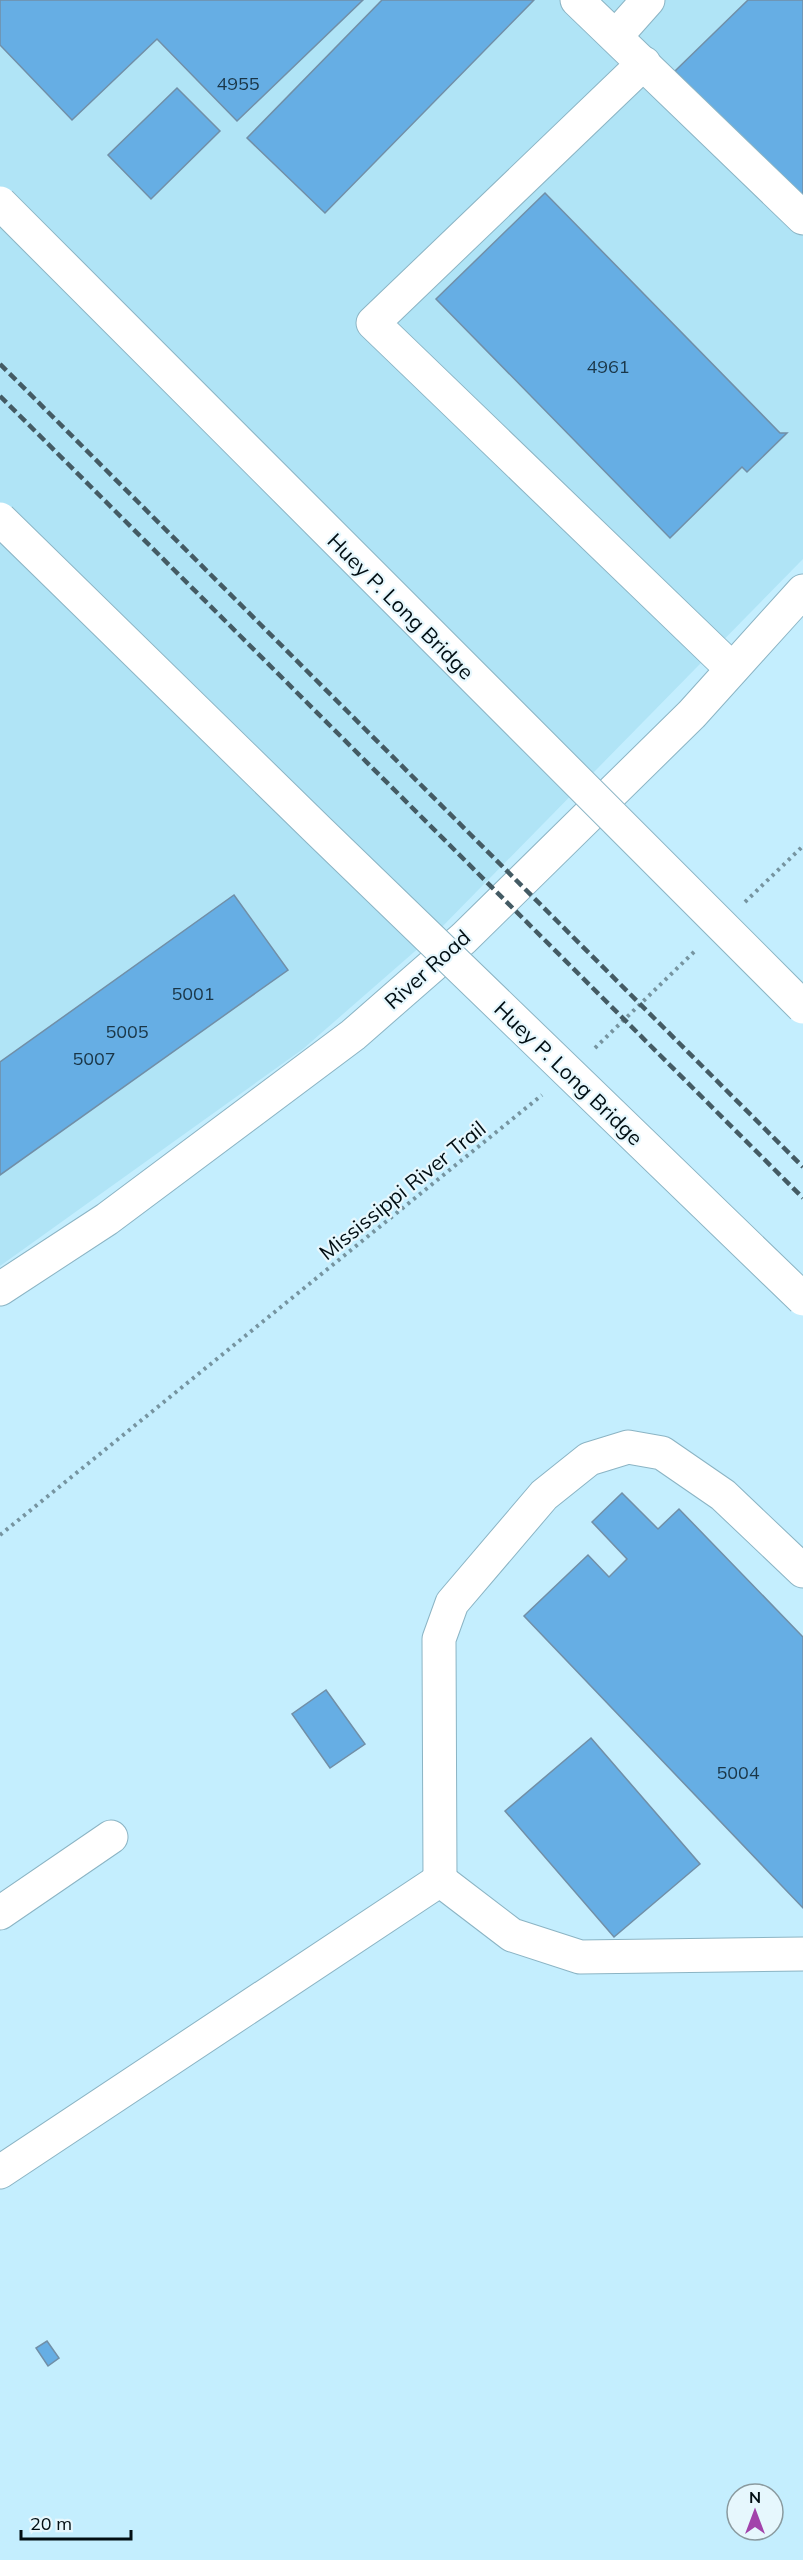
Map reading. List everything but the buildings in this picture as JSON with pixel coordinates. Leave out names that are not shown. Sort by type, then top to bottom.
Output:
[{"type":"main road","points":[[577,0],[803,218]]},
{"type":"main road","points":[[616,36],[648,0]]},
{"type":"main road","points":[[644,63],[374,323],[732,669]]},
{"type":"main road","name":"Huey P. Long Bridge","points":[[0,203],[803,1007]]},
{"type":"main road","name":"Huey P. Long Bridge","points":[[0,519],[318,831],[803,1299]]},
{"type":"main road","name":"River Road","points":[[0,1288],[107,1219],[353,1035],[464,938],[692,714],[803,591]]},
{"type":"main road","points":[[440,1880],[438,1639],[452,1603],[544,1495],[589,1459],[628,1447],[662,1454],[723,1495],[803,1571]]},
{"type":"main road","points":[[0,1913],[111,1837]]},
{"type":"main road","points":[[440,1880],[512,1935],[580,1957],[803,1954]]},
{"type":"main road","points":[[0,2172],[440,1880]]},
{"type":"path","points":[[743,904],[803,846]]},
{"type":"path","points":[[587,1056],[700,946]]},
{"type":"path","name":"Mississippi River Trail","points":[[0,1534],[544,1093]]},
{"type":"shaded area","points":[[0,0],[803,0],[803,559],[437,932],[303,1049],[0,1266]]},
{"type":"railway","points":[[0,364],[803,1167]]},
{"type":"railway","points":[[0,396],[803,1198]]}]
